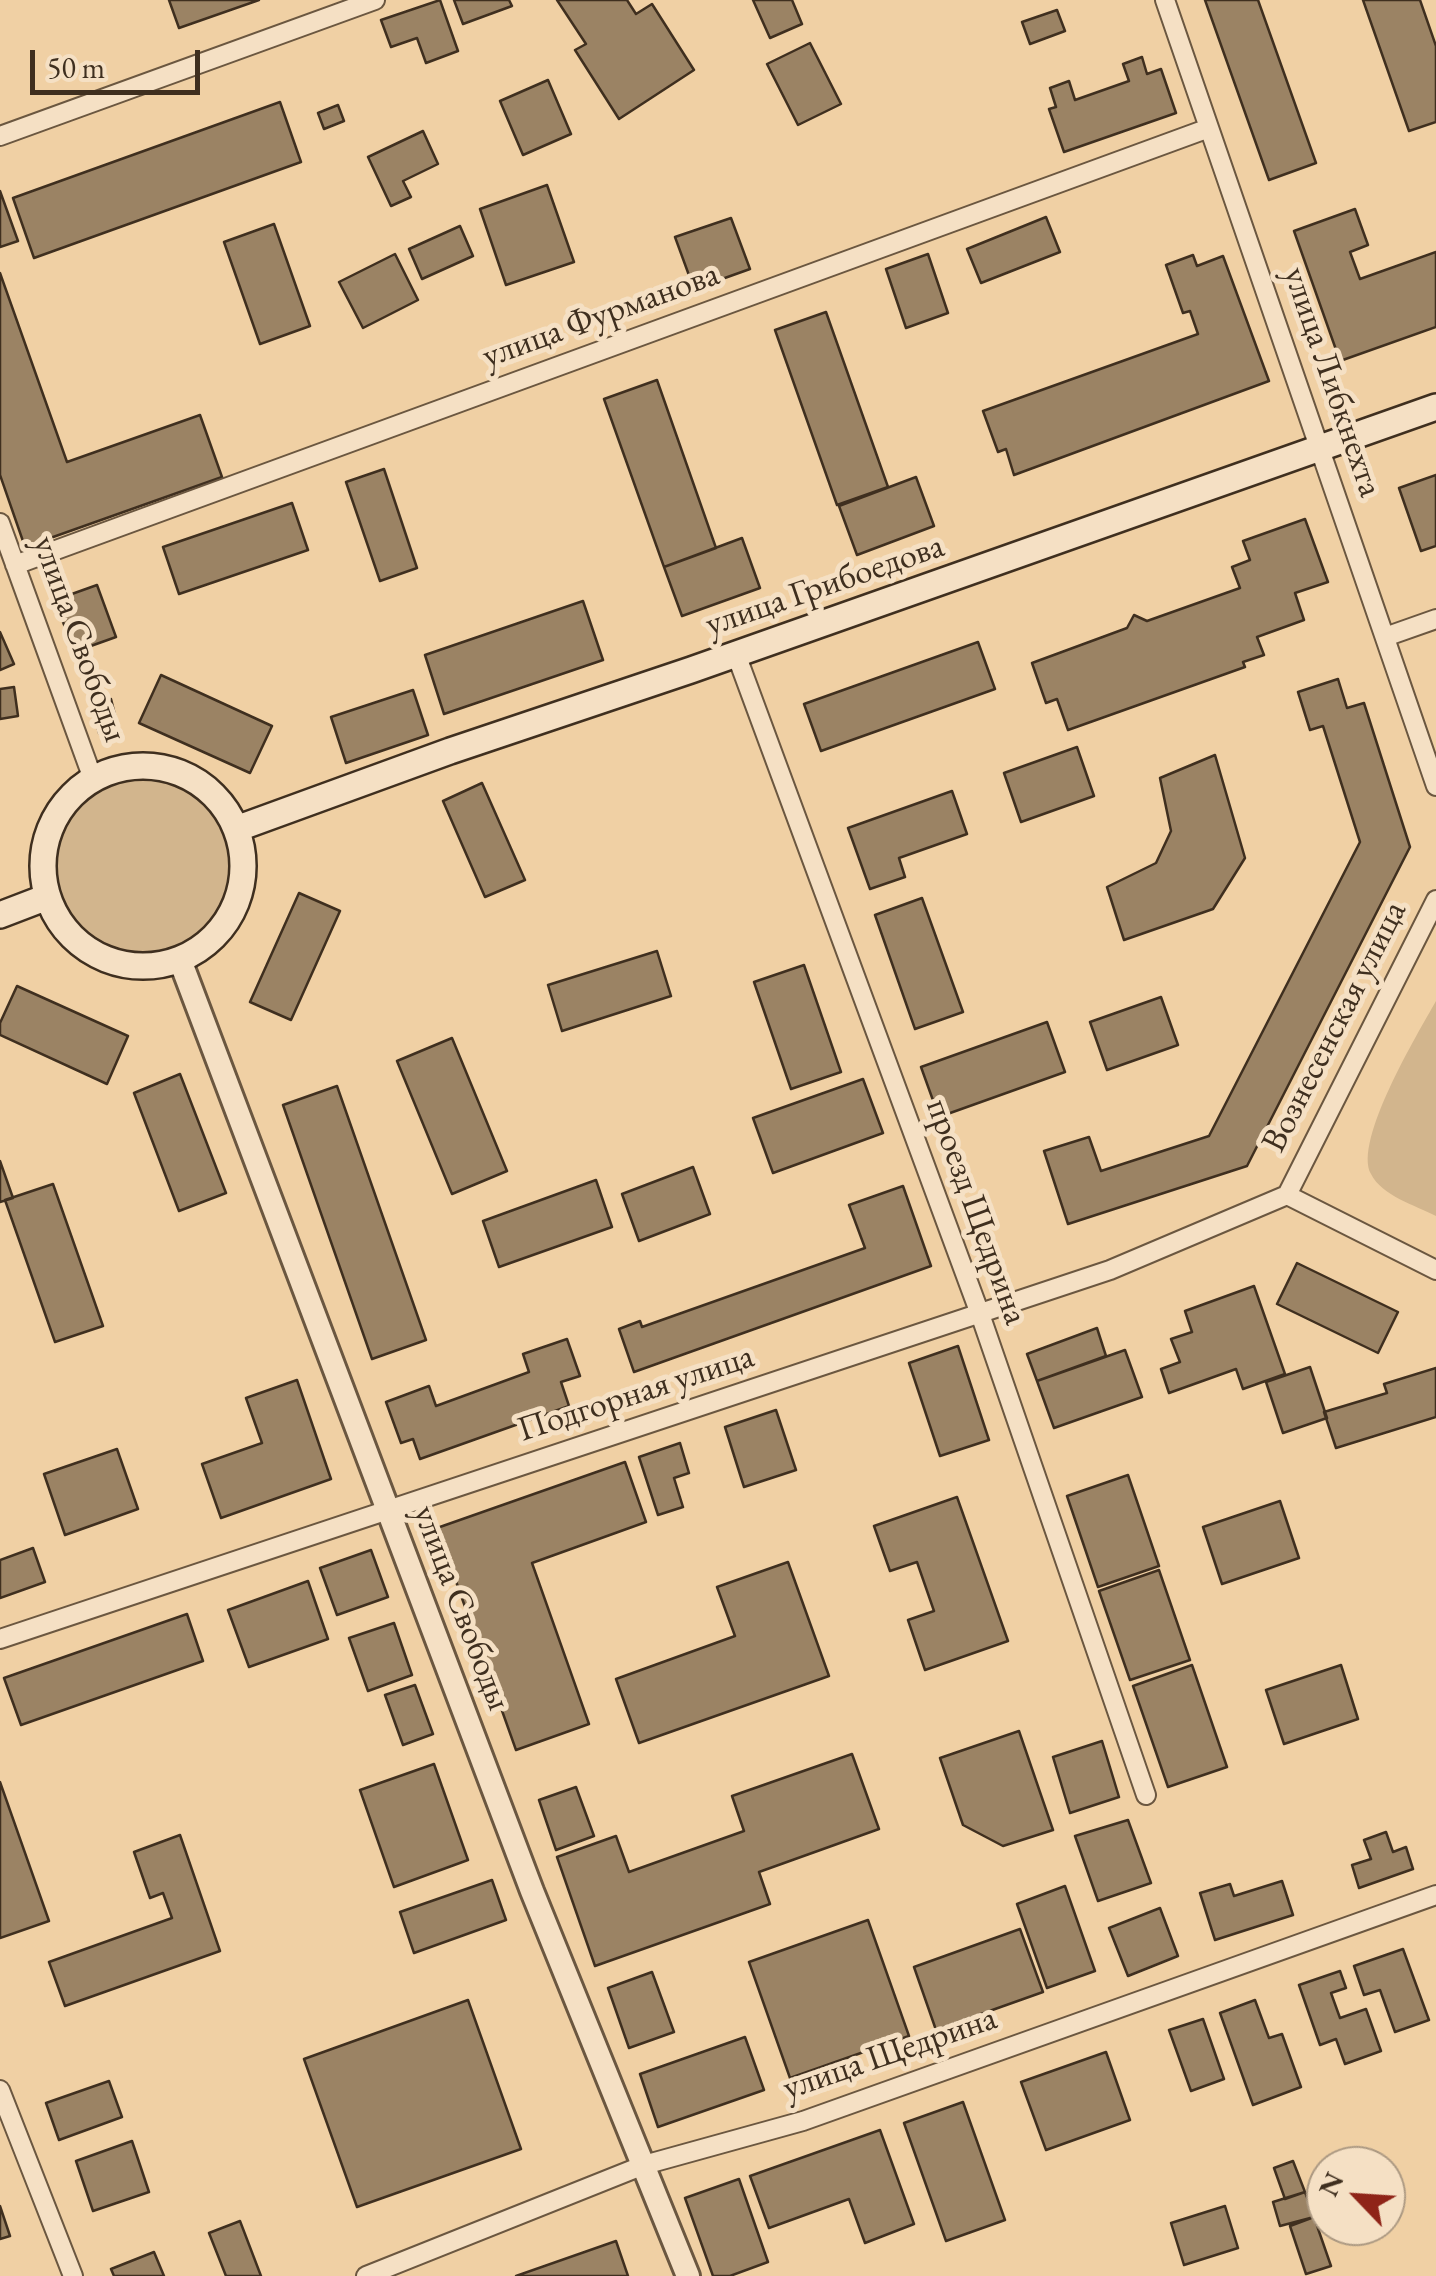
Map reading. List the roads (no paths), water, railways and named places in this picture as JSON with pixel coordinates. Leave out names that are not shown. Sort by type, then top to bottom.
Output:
[{"type":"main road","name":"улица Грибоедова","points":[[236,829],[1436,407]]},
{"type":"main road","points":[[125,767],[158,767],[201,784],[225,808],[236,829],[243,854],[240,891],[228,921],[206,945],[180,960],[140,967],[108,961],[81,946],[61,926],[47,898],[42,858],[48,832],[65,802],[92,779],[125,767]]},
{"type":"main road","points":[[0,915],[47,898]]},
{"type":"street","points":[[0,136],[375,0]]},
{"type":"street","name":"улица Либкнехта","points":[[1166,0],[1436,786]]},
{"type":"street","name":"улица Фурманова","points":[[15,565],[1209,128]]},
{"type":"street","name":"улица Свободы","points":[[0,523],[92,779]]},
{"type":"street","points":[[1385,637],[1436,619]]},
{"type":"street","name":"проезд Щедрина","points":[[736,654],[980,1314],[1146,1795]]},
{"type":"street","name":"Вознесенская улица","points":[[1436,900],[1286,1195],[1436,1270]]},
{"type":"street","name":"улица Свободы","points":[[180,960],[532,1891],[688,2276]]},
{"type":"street","name":"Подгорная улица","points":[[0,1638],[1110,1270],[1286,1195]]},
{"type":"street","name":"улица Щедрина","points":[[366,2276],[644,2165],[803,2121],[1436,1894]]},
{"type":"street","points":[[0,2090],[73,2276]]}]
